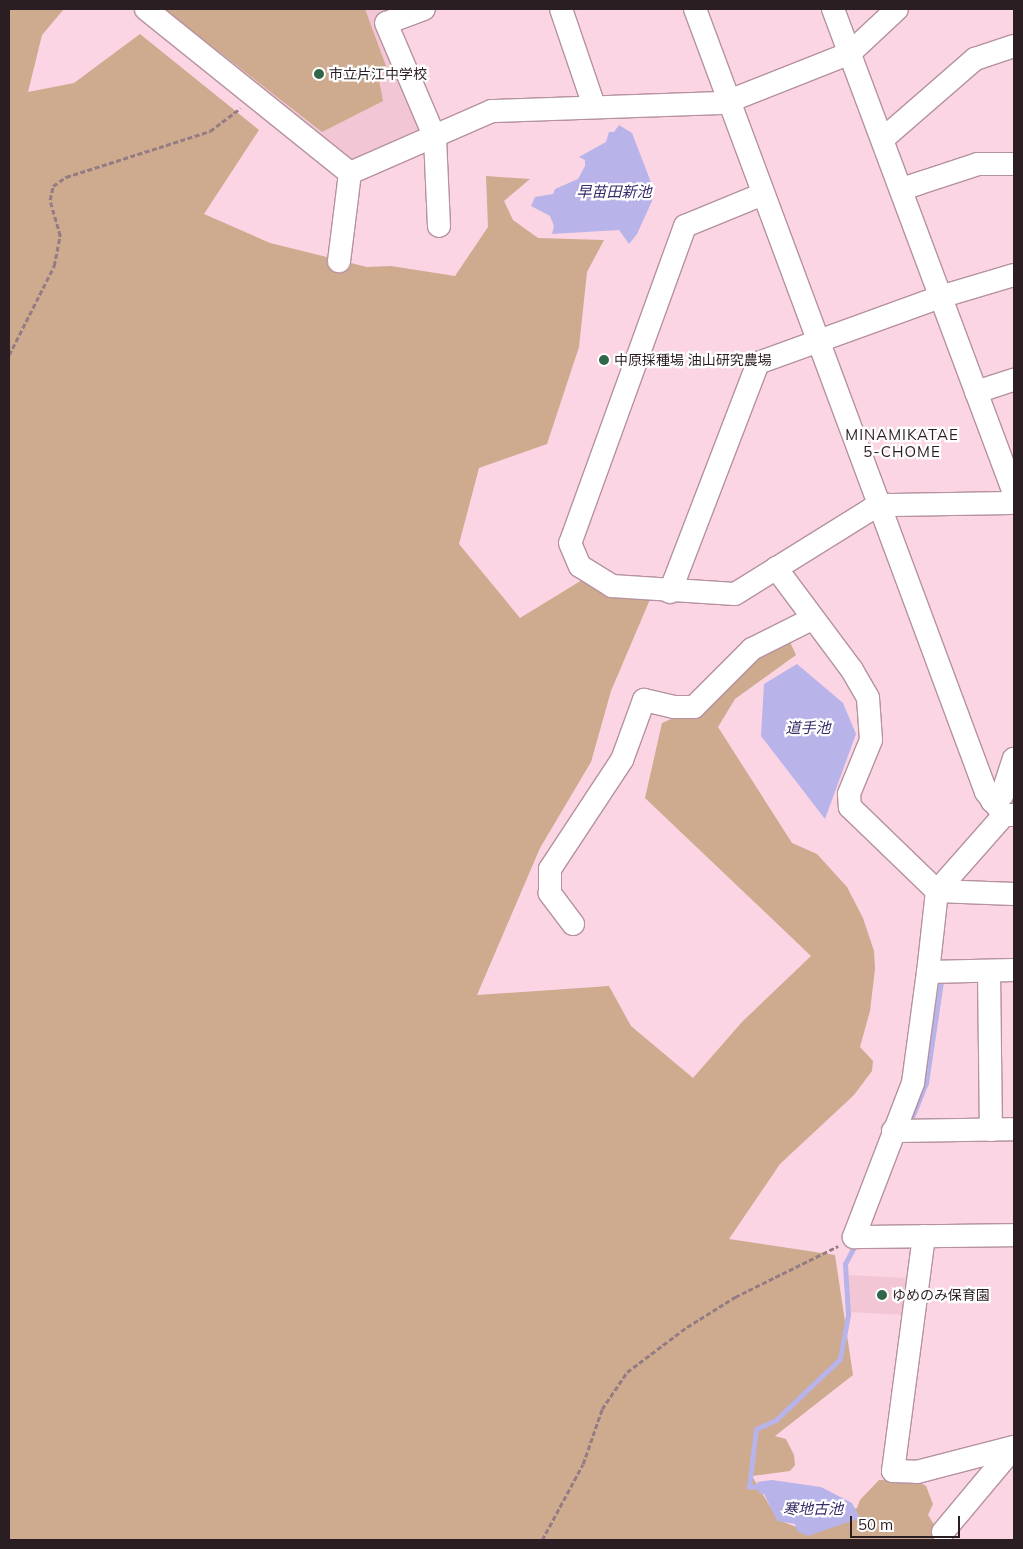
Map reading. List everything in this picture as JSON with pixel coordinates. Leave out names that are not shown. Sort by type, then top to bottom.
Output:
[{"type":"street","points":[[146,9],[254,98],[350,173]]},
{"type":"street","points":[[424,9],[386,22],[435,138],[439,226]]},
{"type":"street","points":[[561,9],[592,100],[590,107]]},
{"type":"street","points":[[695,9],[880,508],[1004,810]]},
{"type":"street","points":[[833,9],[884,138],[940,297],[1014,493]]},
{"type":"street","points":[[350,173],[492,112],[730,101],[850,53],[898,9]]},
{"type":"street","points":[[884,138],[975,59],[1014,46]]},
{"type":"street","points":[[902,189],[978,164],[1014,164]]},
{"type":"street","points":[[339,260],[350,173]]},
{"type":"street","points":[[763,194],[685,226],[570,542],[580,566],[612,586],[670,592],[735,594],[870,510],[888,505],[1014,503]]},
{"type":"street","points":[[670,592],[758,363],[940,297],[1014,275]]},
{"type":"street","points":[[976,392],[1014,380]]},
{"type":"street","points":[[776,568],[852,670],[868,698],[871,740],[849,794],[850,807],[937,891],[1014,894]]},
{"type":"street","points":[[573,924],[550,893],[550,869],[622,760],[644,700],[674,707],[694,707],[752,648],[812,618]]},
{"type":"street","points":[[1014,759],[1002,795],[1004,810],[937,891],[914,1083],[902,1131],[861,1237],[1014,1235]]},
{"type":"street","points":[[928,972],[989,977],[1014,970]]},
{"type":"street","points":[[989,977],[991,1130]]},
{"type":"street","points":[[902,1131],[1014,1129]]},
{"type":"street","points":[[924,1236],[893,1471],[917,1472],[1014,1447]]},
{"type":"street","points":[[943,1532],[1014,1447]]},
{"type":"path","points":[[9,355],[54,266],[60,236],[50,200],[53,186],[66,177],[210,130],[254,98]]},
{"type":"path","points":[[542,1540],[583,1464],[602,1410],[627,1372],[687,1327],[735,1297],[861,1237]]},
{"type":"shaded area","points":[[9,9],[64,9],[42,35],[28,92],[74,83],[140,34],[259,130],[204,214],[270,243],[367,267],[391,266],[455,276],[488,227],[486,176],[530,179],[504,201],[513,220],[538,238],[604,240],[587,272],[579,347],[547,444],[479,468],[459,544],[520,618],[582,580],[651,597],[611,691],[591,762],[540,848],[477,995],[609,986],[631,1026],[693,1078],[742,1022],[811,956],[645,798],[662,723],[700,707],[750,659],[789,640],[796,655],[735,699],[718,727],[792,843],[817,854],[847,887],[863,918],[874,951],[875,969],[870,1011],[860,1047],[873,1061],[872,1071],[854,1095],[780,1164],[729,1239],[835,1255],[853,1375],[775,1436],[786,1439],[794,1455],[795,1465],[790,1471],[752,1476],[778,1520],[802,1529],[857,1508],[860,1500],[879,1480],[917,1481],[926,1486],[933,1504],[928,1515],[944,1540],[9,1540]]},
{"type":"shaded area","name":"市立片江中学校","points":[[154,9],[398,9],[380,16],[422,131],[353,165]]},
{"type":"shaded area","name":"市立片江中学校","points":[[164,9],[365,9],[386,66],[379,80],[383,101],[322,132]]},
{"type":"shaded area","name":"ゆめのみ保育園","points":[[849,1275],[917,1279],[915,1316],[847,1312]]},
{"type":"water","name":"早苗田新池","points":[[619,125],[632,133],[652,185],[652,201],[637,234],[629,244],[619,230],[552,234],[554,226],[550,216],[531,206],[535,197],[553,194],[555,189],[578,179],[585,166],[585,160],[579,157],[606,142],[609,132],[614,132]]},
{"type":"water","name":"道手池","points":[[797,664],[843,703],[856,734],[825,819],[761,736],[764,684]]},
{"type":"water","name":"寒地古池","points":[[772,1480],[821,1487],[852,1503],[860,1518],[808,1536],[797,1531],[795,1524],[777,1521],[764,1494],[759,1493],[757,1482]]},
{"type":"waterway","points":[[909,1125],[926,1083],[941,982],[945,979]]},
{"type":"waterway","points":[[758,1487],[749,1487],[756,1429],[776,1420],[840,1359],[848,1315],[845,1264],[856,1243]]},
{"type":"place","name":"市立片江中学校","points":[[319,74]]},
{"type":"place","name":"中原採種場 油山研究農場","points":[[604,360]]},
{"type":"place","name":"ゆめのみ保育園","points":[[882,1295]]},
{"type":"district","name":"MINAMIKATAE 5-CHOME","points":[[902,442]]}]
